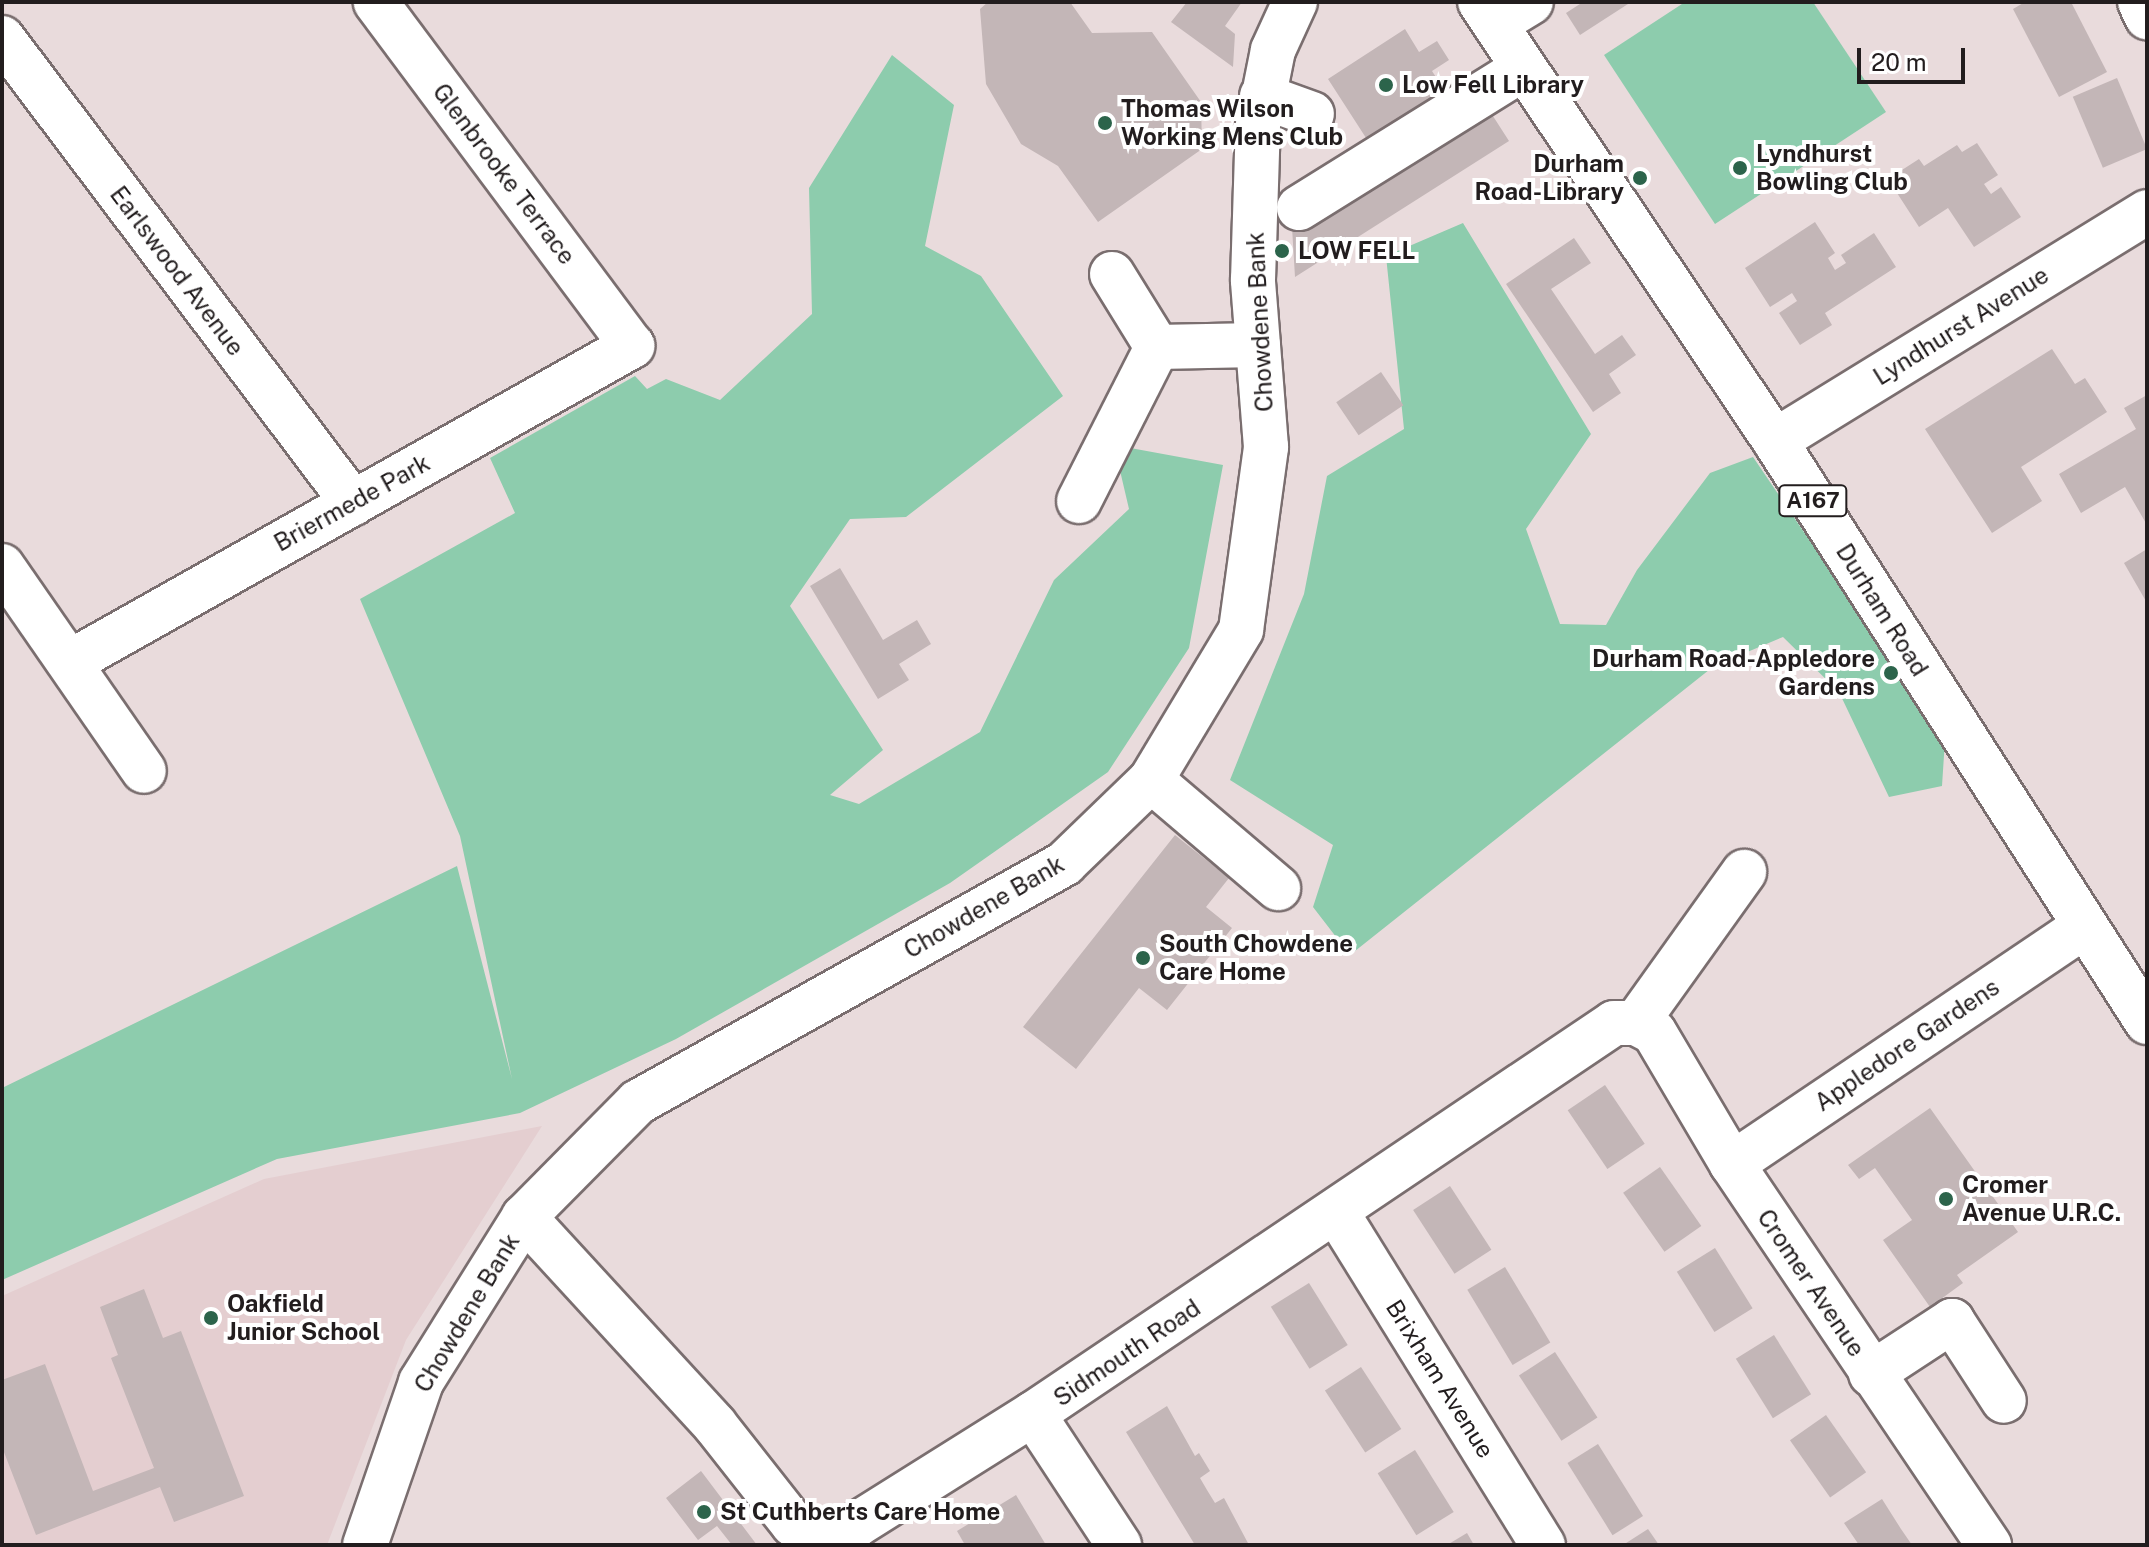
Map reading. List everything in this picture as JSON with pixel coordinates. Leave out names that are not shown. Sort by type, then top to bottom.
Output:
[{"type":"street","name":"Glenbrooke Terrace","points":[[376,2],[632,346]]},
{"type":"street","name":"Chowdene Bank","points":[[365,1545],[421,1382],[524,1217],[638,1102],[1065,863],[1151,780],[1241,630],[1266,447],[1253,280],[1262,96],[1273,50],[1295,2]]},
{"type":"street","points":[[2140,2],[2147,17]]},
{"type":"street","name":"Durham Road","points":[[1502,9],[1524,68],[1775,441],[2083,927],[2147,1022]]},
{"type":"street","name":"Earlswood Avenue","points":[[2,38],[353,503]]},
{"type":"street","points":[[1299,208],[1524,68]]},
{"type":"street","points":[[1262,96],[1312,114]]},
{"type":"street","name":"Lyndhurst Avenue","points":[[1775,441],[2147,212]]},
{"type":"street","points":[[1112,274],[1157,347]]},
{"type":"street","points":[[1157,347],[1258,345]]},
{"type":"street","name":"Briermede Park","points":[[72,661],[632,346]]},
{"type":"street","points":[[1079,501],[1157,347]]},
{"type":"street","points":[[2,566],[72,661],[144,771]]},
{"type":"street","points":[[1151,780],[1278,888]]},
{"type":"street","points":[[1636,1023],[1744,872]]},
{"type":"street","name":"Appledore Gardens","points":[[1732,1164],[2083,927]]},
{"type":"street","name":"Sidmouth Road","points":[[524,1217],[715,1425],[793,1524],[824,1535],[856,1525],[1033,1414],[1337,1213],[1614,1023],[1636,1023]]},
{"type":"street","name":"Cromer Avenue","points":[[1636,1023],[1654,1032],[1732,1164],[1989,1545]]},
{"type":"street","name":"Brixham Avenue","points":[[1337,1213],[1543,1545]]},
{"type":"street","points":[[1871,1374],[1952,1321],[2004,1401]]},
{"type":"street","points":[[1033,1414],[1119,1545]]},
{"type":"shaded area","name":"Oakfield Junior School","points":[[542,1126],[406,1340],[327,1545],[2,1545],[2,1296],[264,1179]]},
{"type":"green space","name":"Lyndhurst Bowling Club","points":[[1685,2],[1813,2],[1886,112],[1715,224],[1604,55]]},
{"type":"green space","points":[[892,55],[954,105],[925,246],[981,276],[1063,396],[906,517],[850,519],[790,606],[883,750],[830,795],[859,804],[980,732],[1054,580],[1129,509],[1114,445],[1223,465],[1189,648],[1108,772],[950,883],[676,1039],[520,1113],[277,1159],[2,1280],[2,1088],[457,866],[512,1079],[460,836],[360,599],[515,513],[490,458],[635,376],[647,389],[666,379],[720,400],[812,314],[809,188]]},
{"type":"green space","points":[[1463,223],[1591,434],[1526,529],[1560,624],[1606,625],[1637,570],[1710,473],[1753,457],[1945,740],[1942,786],[1889,797],[1839,692],[1783,637],[1714,666],[1350,955],[1313,907],[1333,845],[1230,780],[1304,594],[1327,476],[1404,429],[1386,256]]},
{"type":"building","name":"Thomas Wilson Working Mens Club","points":[[988,2],[1070,2],[1092,33],[1152,32],[1201,102],[1202,149],[1098,222],[1058,166],[1021,144],[986,84],[980,9]]},
{"type":"building","points":[[1187,2],[1242,2],[1225,26],[1235,34],[1233,67],[1171,22]]},
{"type":"building","points":[[1583,2],[1628,4],[1580,35],[1566,13]]},
{"type":"building","points":[[2025,2],[2071,2],[2107,72],[2059,97],[2013,9]]},
{"type":"building","name":"Low Fell Library","points":[[1405,29],[1419,52],[1437,41],[1449,60],[1432,71],[1445,91],[1368,141],[1328,79]]},
{"type":"building","points":[[2117,78],[2147,149],[2103,168],[2073,97]]},
{"type":"building","points":[[1491,113],[1509,141],[1295,277],[1292,227],[1313,214],[1318,222]]},
{"type":"building","points":[[1977,143],[1998,175],[1984,184],[1991,194],[2001,187],[2021,217],[1974,247],[1948,208],[1919,227],[1888,179],[1919,159],[1924,166],[1957,145],[1962,152]]},
{"type":"building","points":[[1815,222],[1835,253],[1828,258],[1835,270],[1846,263],[1841,255],[1874,233],[1896,267],[1825,313],[1832,325],[1800,345],[1779,313],[1797,301],[1792,293],[1770,307],[1745,268]]},
{"type":"building","points":[[1574,238],[1591,263],[1551,289],[1595,354],[1622,335],[1636,355],[1609,374],[1621,393],[1593,412],[1506,284]]},
{"type":"building","points":[[2052,349],[2075,384],[2085,378],[2107,412],[2021,467],[2042,501],[1992,533],[1925,429]]},
{"type":"building","points":[[1381,372],[1403,405],[1359,435],[1336,402]]},
{"type":"building","points":[[2147,395],[2147,525],[2125,487],[2081,513],[2059,474],[2136,429],[2124,408]]},
{"type":"building","points":[[2147,549],[2147,603],[2124,563]]},
{"type":"building","points":[[840,568],[883,640],[917,620],[931,644],[899,664],[909,680],[878,699],[810,586]]},
{"type":"building","name":"South Chowdene Care Home","points":[[1175,835],[1229,878],[1206,907],[1232,928],[1167,1010],[1139,988],[1076,1069],[1023,1027]]},
{"type":"building","points":[[1605,1085],[1645,1144],[1607,1169],[1568,1110]]},
{"type":"building","name":"Cromer Avenue U.R.C.","points":[[1930,1108],[2018,1232],[1957,1275],[1963,1283],[1930,1307],[1883,1240],[1912,1220],[1875,1168],[1859,1179],[1848,1165]]},
{"type":"building","points":[[1660,1167],[1701,1226],[1664,1252],[1623,1193]]},
{"type":"building","points":[[1450,1186],[1491,1250],[1454,1274],[1413,1210]]},
{"type":"building","points":[[1715,1248],[1753,1308],[1714,1332],[1677,1272]]},
{"type":"building","points":[[1505,1267],[1550,1342],[1513,1365],[1467,1290]]},
{"type":"building","points":[[1309,1283],[1348,1345],[1310,1369],[1271,1307]]},
{"type":"building","points":[[144,1289],[163,1338],[181,1331],[244,1496],[174,1522],[160,1487],[36,1535],[2,1447],[2,1380],[45,1364],[93,1491],[154,1468],[111,1358],[118,1355],[100,1307]]},
{"type":"building","points":[[1774,1335],[1811,1394],[1773,1418],[1736,1359]]},
{"type":"building","points":[[1555,1352],[1597,1417],[1561,1441],[1519,1375]]},
{"type":"building","points":[[1361,1367],[1401,1429],[1365,1452],[1325,1390]]},
{"type":"building","points":[[1167,1406],[1195,1456],[1199,1453],[1210,1471],[1200,1478],[1207,1490],[1215,1503],[1224,1498],[1249,1545],[1195,1545],[1126,1432]]},
{"type":"building","points":[[1826,1415],[1866,1472],[1830,1498],[1790,1440]]},
{"type":"building","points":[[1598,1444],[1643,1516],[1613,1535],[1567,1463]]},
{"type":"building","points":[[1415,1450],[1454,1512],[1416,1535],[1378,1473]]},
{"type":"building","name":"St Cuthberts Care Home","points":[[701,1471],[757,1545],[732,1545],[717,1526],[698,1540],[666,1498]]},
{"type":"building","points":[[1016,1495],[1046,1545],[965,1545],[957,1531]]},
{"type":"building","points":[[1882,1499],[1912,1545],[1859,1545],[1844,1523]]},
{"type":"building","points":[[1648,1529],[1659,1545],[1623,1545]]},
{"type":"building","points":[[1467,1533],[1474,1545],[1447,1545]]},
{"type":"place","name":"Low Fell Library","points":[[1386,85]]},
{"type":"place","name":"Thomas Wilson Working Mens Club","points":[[1105,123]]},
{"type":"place","name":"Lyndhurst Bowling Club","points":[[1740,168]]},
{"type":"place","name":"Durham Road-Library","points":[[1640,178]]},
{"type":"place","name":"LOW FELL","points":[[1282,251]]},
{"type":"place","name":"Durham Road-Appledore Gardens","points":[[1891,673]]},
{"type":"place","name":"South Chowdene Care Home","points":[[1143,958]]},
{"type":"place","name":"Cromer Avenue U.R.C.","points":[[1946,1199]]},
{"type":"place","name":"Oakfield Junior School","points":[[211,1318]]},
{"type":"place","name":"St Cuthberts Care Home","points":[[704,1512]]}]
